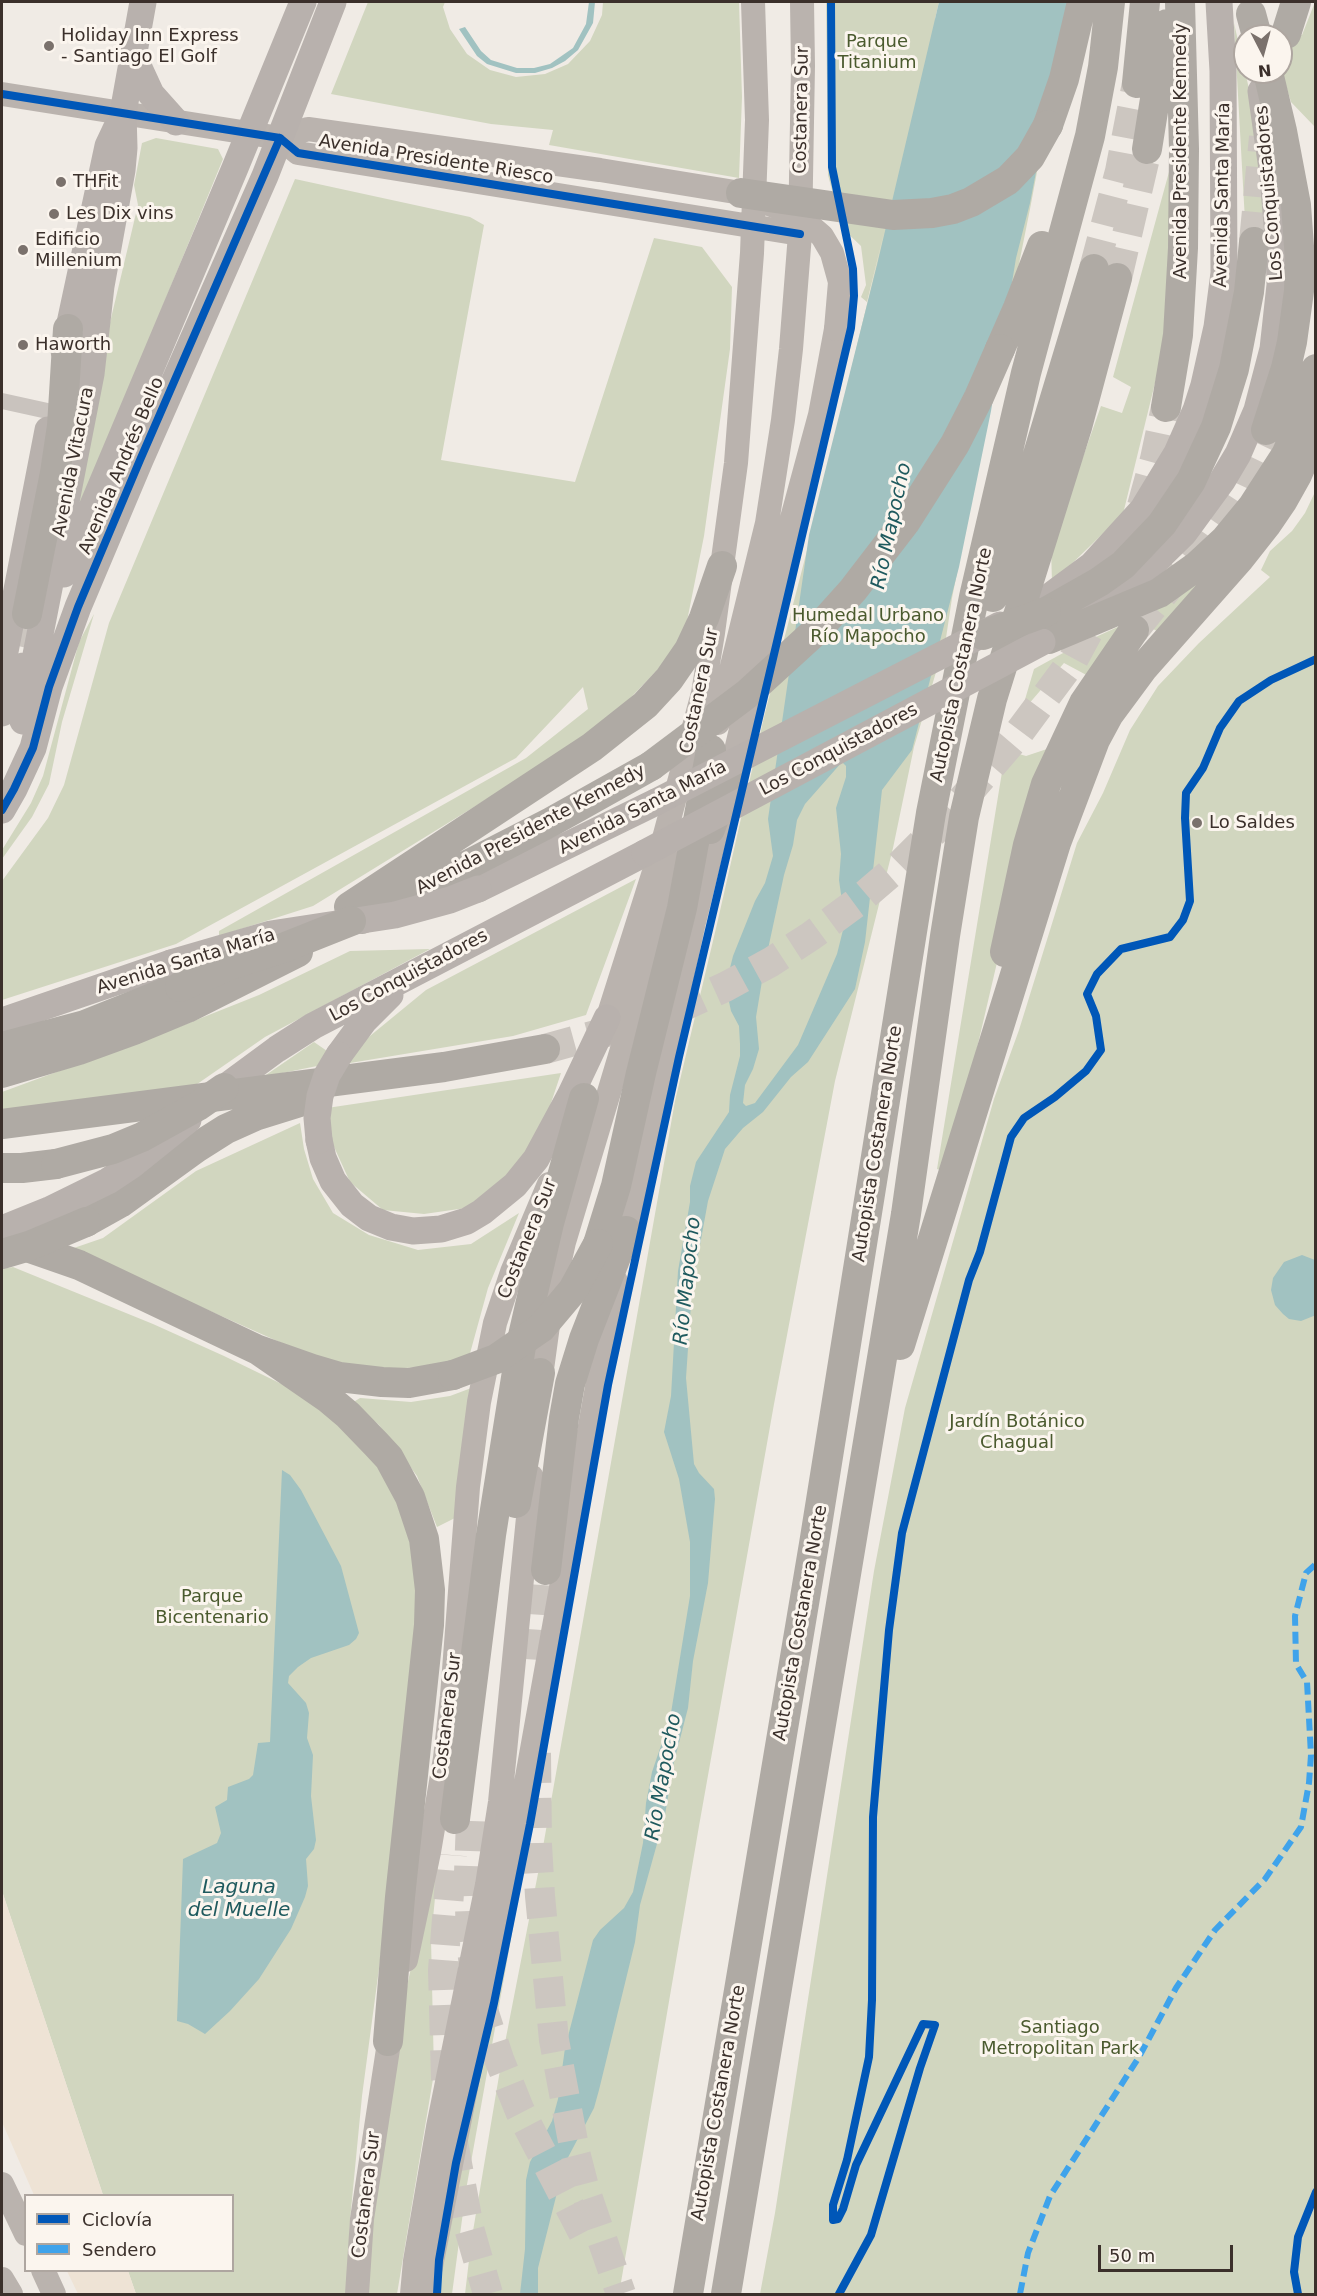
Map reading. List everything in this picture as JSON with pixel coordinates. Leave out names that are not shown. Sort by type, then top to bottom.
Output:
[{"type":"highway","points":[[731,191],[866,212],[893,214],[932,213],[971,202],[1008,180],[1030,157],[1048,126],[1064,79],[1082,2]]},
{"type":"highway","name":"Avenida Presidente Kennedy","points":[[2,1073],[80,1050],[187,1008],[551,822],[651,766],[747,694],[817,630],[853,590],[900,529],[955,444],[1000,350],[1038,257],[1056,201],[1084,95],[1103,2]]},
{"type":"highway","name":"Autopista Costanera Norte","points":[[688,2295],[816,1532],[919,880],[952,707],[1026,373],[1090,136],[1103,67],[1110,2]]},
{"type":"highway","points":[[1137,83],[1145,2]]},
{"type":"highway","points":[[1146,148],[1169,2]]},
{"type":"highway","name":"Avenida Presidente Kennedy","points":[[1166,407],[1178,335],[1183,258],[1185,169],[1180,2]]},
{"type":"highway","points":[[1260,24],[1296,2]]},
{"type":"highway","points":[[1266,430],[1283,379],[1292,342],[1299,291],[1300,260],[1293,187],[1271,84]]},
{"type":"highway","points":[[1046,623],[1123,564],[1162,524],[1191,481],[1216,427],[1234,369],[1249,292],[1254,242]]},
{"type":"highway","name":"Autopista Costanera Norte","points":[[726,2295],[906,1214],[964,817],[992,699],[1077,427],[1106,273],[952,707]]},
{"type":"highway","points":[[35,620],[62,426],[68,329]]},
{"type":"highway","points":[[983,634],[1046,623],[1159,593],[1197,566],[1225,540],[1253,506],[1286,455],[1300,421],[1316,369]]},
{"type":"highway","points":[[868,1444],[1060,833],[1095,740],[1109,714],[1143,668],[1240,558],[1266,525],[1297,475],[1316,430]]},
{"type":"highway","points":[[232,986],[592,747],[634,715],[655,695],[682,663],[700,626],[722,566]]},
{"type":"highway","points":[[981,1085],[1007,940],[1036,814],[1058,756],[1084,703],[1134,630]]},
{"type":"highway","points":[[2,1239],[79,1265],[258,1350],[330,1374],[359,1380],[409,1383],[453,1375],[496,1359],[541,1328],[573,1290],[598,1244],[616,1186],[682,908],[711,750]]},
{"type":"highway","points":[[682,908],[730,776]]},
{"type":"highway","points":[[2,1047],[86,1025],[175,975],[222,968],[284,948],[351,921]]},
{"type":"highway","points":[[2,1254],[29,1246],[86,1222],[136,1192],[211,1138],[248,1120],[334,1092],[444,1067],[545,1049]]},
{"type":"highway","points":[[2,1124],[444,1067]]},
{"type":"highway","points":[[2,1168],[56,1164],[112,1149],[142,1137],[198,1107],[224,1088]]},
{"type":"highway","points":[[540,1373],[497,1610],[463,1820],[491,1535],[522,1340],[549,1223],[584,1098]]},
{"type":"highway","points":[[546,1570],[570,1384],[584,1339],[626,1232]]},
{"type":"highway","points":[[258,1350],[329,1399],[376,1444],[388,1458],[410,1497],[423,1539],[430,1590],[429,1625],[400,1897],[388,2041]]},
{"type":"main road","name":"Avenida Vitacura","points":[[2,809],[25,711],[35,620],[93,363],[98,307],[122,170],[123,113],[143,2]]},
{"type":"main road","name":"Avenida Andrés Bello","points":[[2,713],[35,620],[249,133],[303,2]]},
{"type":"main road","name":"Avenida Andrés Bello","points":[[2,809],[33,748],[49,687],[78,607],[280,138],[333,2]]},
{"type":"main road","name":"Costanera Sur","points":[[357,2295],[362,2219],[388,2041],[429,1852],[445,1758],[473,1445],[495,1323],[512,1272],[584,1098],[660,853],[703,693],[741,413],[753,227],[757,120],[753,2]]},
{"type":"main road","name":"Costanera Sur","points":[[412,2295],[415,2261],[438,2127],[487,1885],[500,1802],[517,1648],[540,1373],[552,1296],[577,1195],[646,977],[711,750],[769,513],[791,349],[800,234],[802,2]]},
{"type":"main road","name":"Avenida Santa María","points":[[1046,623],[1092,565],[1143,509],[1177,453],[1204,385],[1217,327],[1224,264],[1224,82],[1219,2]]},
{"type":"main road","points":[[133,55],[151,94],[176,122]]},
{"type":"main road","name":"Los Conquistadores","points":[[2,1229],[80,1195],[132,1165],[177,1130],[224,1088],[277,1048],[330,1017],[645,853],[1046,623],[1108,602],[1160,558],[1184,532],[1222,481],[1252,425],[1273,349],[1280,285],[1279,248],[1273,176],[1260,84]]},
{"type":"main road","name":"Avenida Presidente Riesco","points":[[2,94],[280,138],[308,129],[731,191]]},
{"type":"main road","name":"Avenida Vitacura","points":[[2,667],[68,329],[108,146],[123,113]]},
{"type":"main road","name":"Avenida Presidente Riesco","points":[[280,138],[298,153],[800,234]]},
{"type":"main road","points":[[425,2295],[530,1765],[626,1232],[694,922],[781,559],[820,415],[836,329],[840,282],[836,263],[828,245],[816,230],[800,218],[731,191]]},
{"type":"main road","name":"Avenida Santa María","points":[[351,921],[423,908],[478,889],[656,802],[983,634]]},
{"type":"main road","points":[[421,970],[380,1004],[364,1021],[339,1055],[327,1075],[320,1095],[317,1118],[325,1164],[333,1181],[352,1205],[369,1218],[391,1227],[413,1231],[441,1229],[467,1221],[515,1185],[536,1159],[607,1018]]},
{"type":"main road","name":"Avenida Santa María","points":[[2,1021],[175,975]]},
{"type":"main road","points":[[2,2184],[24,2230]]},
{"type":"main road","points":[[43,2272],[54,2295]]},
{"type":"main road","points":[[2,2279],[11,2295]]},
{"type":"street","points":[[2,402],[51,412]]},
{"type":"green space","points":[[368,2],[445,2],[443,7],[450,29],[467,54],[490,70],[516,77],[545,74],[568,64],[590,41],[602,15],[603,2],[739,2],[742,97],[739,178],[549,145],[553,130],[491,124],[331,94]]},
{"type":"green space","name":"Humedal Urbano Río Mapocho","points":[[826,2],[939,2],[935,19],[1069,2],[946,638],[914,747],[893,848],[835,1081],[774,1404],[619,2294],[465,2294],[471,2243],[502,2058],[541,1858],[675,1101],[764,717],[820,500],[885,229],[867,302],[861,297],[866,285],[861,246],[842,228],[828,175]]},
{"type":"green space","points":[[1315,2],[1316,110],[1314,126],[1291,102],[1286,84],[1293,84],[1293,33],[1302,35]]},
{"type":"green space","points":[[1237,84],[1248,84],[1257,124],[1270,240],[1246,239]]},
{"type":"green space","points":[[156,138],[218,149],[223,159],[67,540],[87,419],[138,205],[134,185],[142,143]]},
{"type":"green space","points":[[1172,161],[1165,342],[1123,514],[1052,583],[1051,547],[1101,406],[1122,413],[1131,387],[1113,377]]},
{"type":"green space","points":[[295,179],[470,217],[484,225],[441,460],[575,482],[654,238],[702,247],[732,287],[730,349],[704,536],[687,621],[676,646],[661,666],[617,712],[578,741],[313,906],[219,936],[219,931],[526,758],[588,709],[583,687],[516,758],[176,944],[2,1000],[2,881],[48,818],[64,785],[109,623]]},
{"type":"green space","name":"Santiago Metropolitan Park","points":[[1315,492],[1315,2294],[760,2294],[775,2213],[874,1571],[905,1408],[994,1099],[1019,1030],[1077,843],[1103,793],[1130,730],[1158,686],[1199,643],[1270,577],[1261,570],[1270,551],[1292,531],[1305,513]]},
{"type":"green space","points":[[1205,578],[1161,633],[1143,624],[1092,678],[1064,663],[1021,713],[1034,669],[1074,647],[1159,608]]},
{"type":"green space","points":[[94,614],[62,722],[49,784],[32,817],[2,859],[2,850],[31,803],[43,776],[79,642]]},
{"type":"green space","points":[[1047,749],[966,1095],[943,1171],[937,1169],[1003,766],[1012,752],[1026,756]]},
{"type":"green space","points":[[636,879],[586,1015],[513,1036],[344,1064],[348,1054],[426,990]]},
{"type":"green space","points":[[430,949],[265,1037],[190,1089],[2,1118],[2,1092],[259,995],[350,951]]},
{"type":"green space","points":[[314,1042],[327,1051],[317,1066],[263,1077]]},
{"type":"green space","points":[[561,1073],[539,1139],[509,1180],[466,1208],[424,1214],[383,1210],[350,1182],[330,1138],[327,1108]]},
{"type":"green space","points":[[300,1123],[304,1149],[313,1179],[333,1213],[369,1235],[418,1250],[471,1244],[519,1213],[488,1288],[469,1357],[446,1366],[384,1369],[322,1361],[71,1249],[103,1238],[196,1171]]},
{"type":"green space","name":"Parque Bicentenario","points":[[13,1267],[153,1324],[294,1390],[333,1415],[385,1467],[415,1531],[418,1676],[362,2096],[350,2220],[348,2294],[136,2294],[128,2272],[234,2272],[234,2194],[103,2194],[2,1891],[2,1269]]},
{"type":"green space","points":[[474,1387],[461,1515],[437,1527],[417,1476],[379,1425],[352,1403],[360,1398],[411,1402],[450,1396]]},
{"type":"green space","points":[[547,1738],[466,2190],[452,2294],[418,2294],[526,1752]]},
{"type":"green space","points":[[442,1826],[431,1939],[434,2073],[397,2294],[368,2294],[368,2249],[395,2041]]},
{"type":"shaded area","points":[[2,1891],[103,2194],[34,2194],[2,2122]]},
{"type":"shaded area","points":[[67,2272],[128,2272],[136,2294],[78,2294]]},
{"type":"water","points":[[589,2],[595,2],[593,23],[578,50],[552,68],[535,73],[516,73],[487,64],[477,56],[459,29],[465,27],[481,51],[491,60],[517,68],[534,68],[550,64],[573,48],[586,24]]},
{"type":"water","name":"Río Mapocho","points":[[939,2],[1069,2],[1030,203],[1016,258],[991,411],[959,567],[912,750],[882,790],[865,942],[855,989],[808,1062],[791,1077],[763,1112],[743,1128],[725,1149],[708,1201],[692,1289],[686,1378],[694,1464],[714,1489],[715,1499],[708,1583],[693,1661],[688,1708],[673,1766],[665,1815],[640,1905],[635,1942],[594,2108],[564,2165],[538,2268],[538,2294],[520,2294],[525,2249],[526,2180],[530,2162],[552,2121],[558,2099],[565,2048],[593,1940],[600,1930],[624,1908],[633,1892],[643,1843],[646,1803],[652,1772],[670,1719],[690,1596],[690,1542],[679,1479],[664,1432],[671,1396],[678,1271],[690,1202],[690,1186],[696,1162],[729,1112],[730,1095],[740,1056],[740,1044],[739,1026],[731,1011],[728,997],[728,976],[733,956],[755,901],[765,883],[773,856],[768,819],[809,535],[877,265]],"holes":[[[842,762],[846,766],[846,777],[836,808],[841,854],[839,880],[845,922],[837,954],[798,1045],[755,1103],[746,1106],[743,1103],[745,1085],[759,1049],[756,1017],[765,963],[797,820],[805,804]]]},
{"type":"water","points":[[1302,1255],[1315,1260],[1316,1315],[1301,1321],[1289,1319],[1283,1314],[1275,1305],[1271,1290],[1273,1278],[1284,1262]]},
{"type":"water","name":"Laguna del Muelle","points":[[282,1470],[290,1475],[301,1490],[341,1566],[359,1633],[349,1645],[311,1658],[289,1676],[288,1683],[306,1703],[309,1713],[307,1738],[313,1755],[311,1796],[316,1840],[314,1849],[306,1859],[308,1886],[291,1929],[259,1979],[205,2034],[188,2024],[177,2021],[183,1859],[217,1843],[221,1833],[215,1807],[227,1800],[228,1787],[249,1779],[253,1775],[258,1743],[270,1742]]},
{"type":"tunnel","points":[[1094,269],[1120,171],[1137,83]]},
{"type":"tunnel","points":[[1254,242],[1264,137]]},
{"type":"tunnel","points":[[1117,278],[1147,149]]},
{"type":"tunnel","points":[[1142,506],[1166,407]]},
{"type":"tunnel","points":[[1134,630],[1191,559],[1218,520],[1237,491],[1266,430]]},
{"type":"tunnel","points":[[545,1049],[625,1027],[677,1009],[725,987],[771,962],[857,902],[900,865],[944,821],[1015,738],[1073,660],[1102,606]]},
{"type":"tunnel","points":[[9,690],[27,614]]},
{"type":"tunnel","points":[[540,1660],[546,1570]]},
{"type":"tunnel","points":[[536,1753],[540,1896],[554,2040],[575,2152],[584,2187],[621,2294]]},
{"type":"tunnel","points":[[471,1821],[469,1873],[471,1940],[475,1976],[483,2010],[499,2059],[520,2111],[588,2242]]},
{"type":"tunnel","points":[[446,2080],[443,1970],[452,1855]]},
{"type":"tunnel","points":[[453,2142],[469,2228],[488,2294]]},
{"type":"marked path","points":[[1020,2294],[1028,2253],[1050,2196],[1139,2057],[1176,1988],[1215,1930],[1265,1879],[1301,1827],[1309,1783],[1311,1755],[1307,1682],[1296,1664],[1295,1616],[1306,1573],[1316,1564]]},
{"type":"cycle path","points":[[437,2294],[439,2260],[456,2163],[494,2003],[530,1824],[608,1385],[679,1057],[851,328],[854,296],[853,269],[832,167],[831,2]]},
{"type":"cycle path","points":[[2,94],[280,138],[298,153],[800,234]]},
{"type":"cycle path","points":[[2,810],[33,748],[49,687],[78,607],[280,138]]},
{"type":"cycle path","points":[[839,2294],[871,2235],[920,2068],[935,2025],[923,2024],[856,2165],[843,2209],[838,2219],[833,2220],[833,2205],[847,2160],[869,2057],[872,2000],[873,1817],[889,1630],[902,1533],[969,1280],[980,1252],[1011,1137],[1024,1118],[1055,1097],[1086,1071],[1101,1050],[1096,1016],[1087,994],[1097,974],[1121,949],[1170,937],[1183,920],[1190,901],[1185,818],[1186,793],[1203,768],[1220,728],[1239,701],[1271,680],[1316,659]]},
{"type":"cycle path","points":[[1298,2294],[1294,2272],[1298,2237],[1316,2192]]},
{"type":"place","name":"Holiday Inn Express - Santiago El Golf","points":[[49,46]]},
{"type":"place","name":"THFit","points":[[61,182]]},
{"type":"place","name":"Les Dix vins","points":[[54,214]]},
{"type":"place","name":"Edificio Millenium","points":[[23,250]]},
{"type":"place","name":"Haworth","points":[[23,345]]},
{"type":"place","name":"Lo Saldes","points":[[1197,823]]},
{"type":"park label","name":"Parque Titanium","points":[[877,52]]},
{"type":"park label","name":"Jardín Botánico Chagual","points":[[1017,1432]]}]
